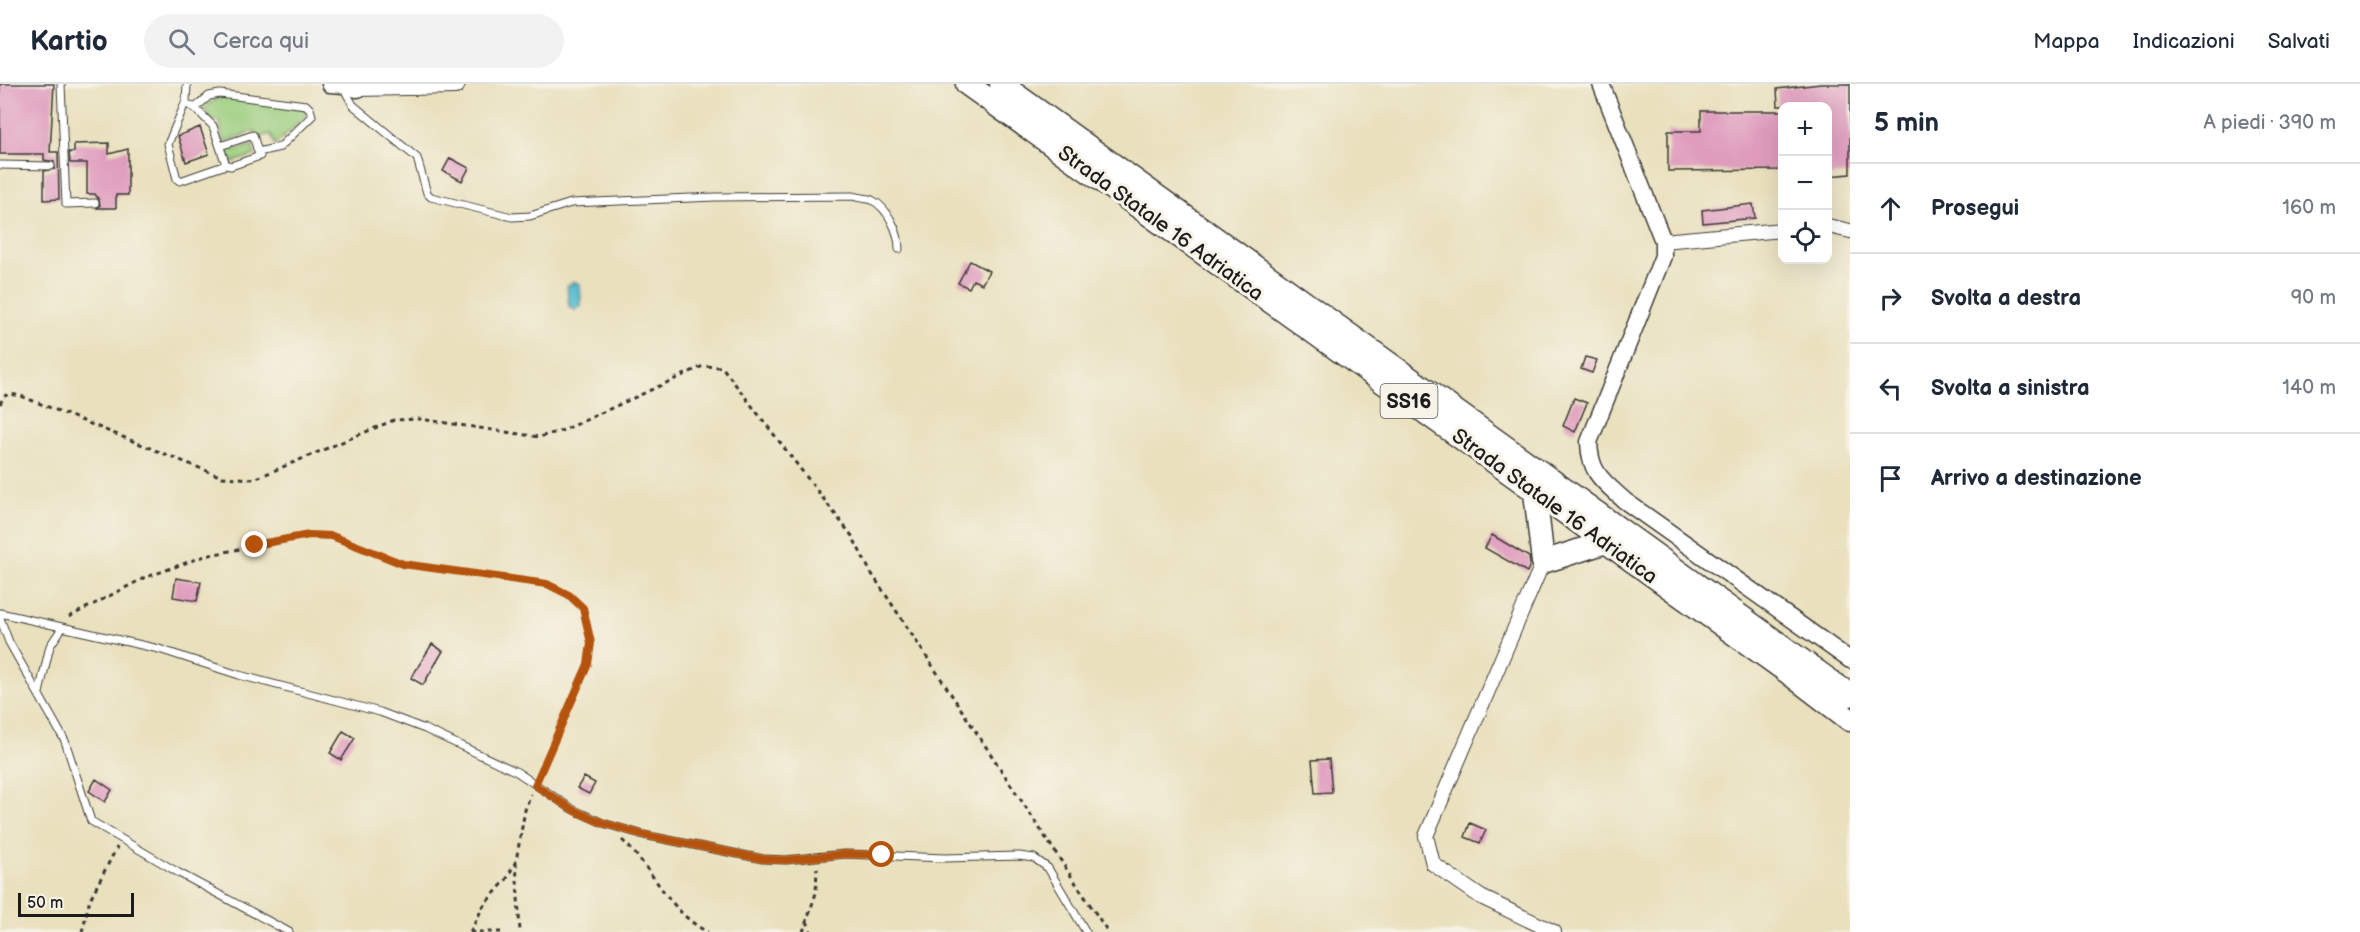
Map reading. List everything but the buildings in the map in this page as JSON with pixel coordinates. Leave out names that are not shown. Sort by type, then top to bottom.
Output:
[{"type":"highway","name":"Strada Statale 16 Adriatica","points":[[967,84],[1606,542],[1850,720]]},
{"type":"highway","name":"Strada Statale 16 Adriatica","points":[[1001,84],[1850,695]]},
{"type":"highway","points":[[1535,492],[1543,562],[1606,542]]},
{"type":"main road","points":[[354,85],[454,84]]},
{"type":"street","points":[[330,84],[354,85]]},
{"type":"street","points":[[1601,84],[1663,241],[1663,256],[1589,442],[1589,460],[1598,476],[1625,501],[1850,660]]},
{"type":"street","points":[[1832,227],[1850,231]]},
{"type":"street","points":[[1663,241],[1778,230]]},
{"type":"street","points":[[1543,562],[1426,836],[1433,864],[1481,897],[1554,932]]},
{"type":"lane","points":[[61,84],[66,204],[95,203]]},
{"type":"lane","points":[[187,84],[185,103],[168,144],[177,179],[180,181],[260,156],[253,135],[220,146]]},
{"type":"lane","points":[[354,85],[353,105],[417,158],[427,193],[431,196],[512,217],[530,216],[571,203],[715,197],[853,196],[872,200],[887,214],[899,238],[899,249]]},
{"type":"lane","points":[[195,108],[209,96],[220,94],[306,105],[310,109],[312,118],[280,147],[258,152]]},
{"type":"lane","points":[[185,103],[195,108],[213,126],[226,165]]},
{"type":"lane","points":[[0,165],[51,166]]},
{"type":"lane","points":[[0,613],[159,649],[239,675],[380,712],[445,738],[517,772],[573,810],[603,823],[644,835],[763,859],[845,854],[945,858],[1019,856],[1034,858],[1047,868],[1086,932]]},
{"type":"lane","points":[[0,618],[9,642],[65,741],[91,821],[121,840],[289,932]]},
{"type":"lane","points":[[39,693],[50,646],[62,627]]},
{"type":"path","points":[[0,404],[4,396],[10,394],[21,396],[222,477],[254,479],[394,420],[420,419],[539,437],[564,430],[703,366],[712,364],[722,367],[852,536],[870,571],[1108,932]]},
{"type":"path","points":[[47,624],[71,617],[144,578],[205,556],[309,535],[332,536],[403,564],[547,584],[569,595],[583,608],[591,643],[588,664],[525,810],[516,861],[520,932]]},
{"type":"path","points":[[603,823],[628,846],[686,918],[693,925],[708,932]]},
{"type":"path","points":[[82,932],[90,899],[121,840]]},
{"type":"path","points":[[803,932],[818,876],[815,857]]},
{"type":"path","points":[[501,932],[470,932],[484,905],[506,880],[516,861]]},
{"type":"path","points":[[807,920],[811,932]]},
{"type":"green space","points":[[228,97],[303,108],[308,114],[275,145],[271,134],[258,138],[255,131],[223,142],[220,123],[213,121],[203,109],[215,99]]},
{"type":"green space","points":[[233,144],[236,150],[252,145],[255,155],[230,163],[225,147]]},
{"type":"water","points":[[574,282],[580,284],[581,306],[575,310],[569,306],[567,286]]},
{"type":"route","points":[[255,545],[309,535],[332,536],[403,564],[445,572],[547,584],[569,595],[583,608],[589,625],[591,643],[588,664],[535,785],[573,810],[603,823],[644,835],[763,859],[786,860],[845,854],[882,855]]}]
